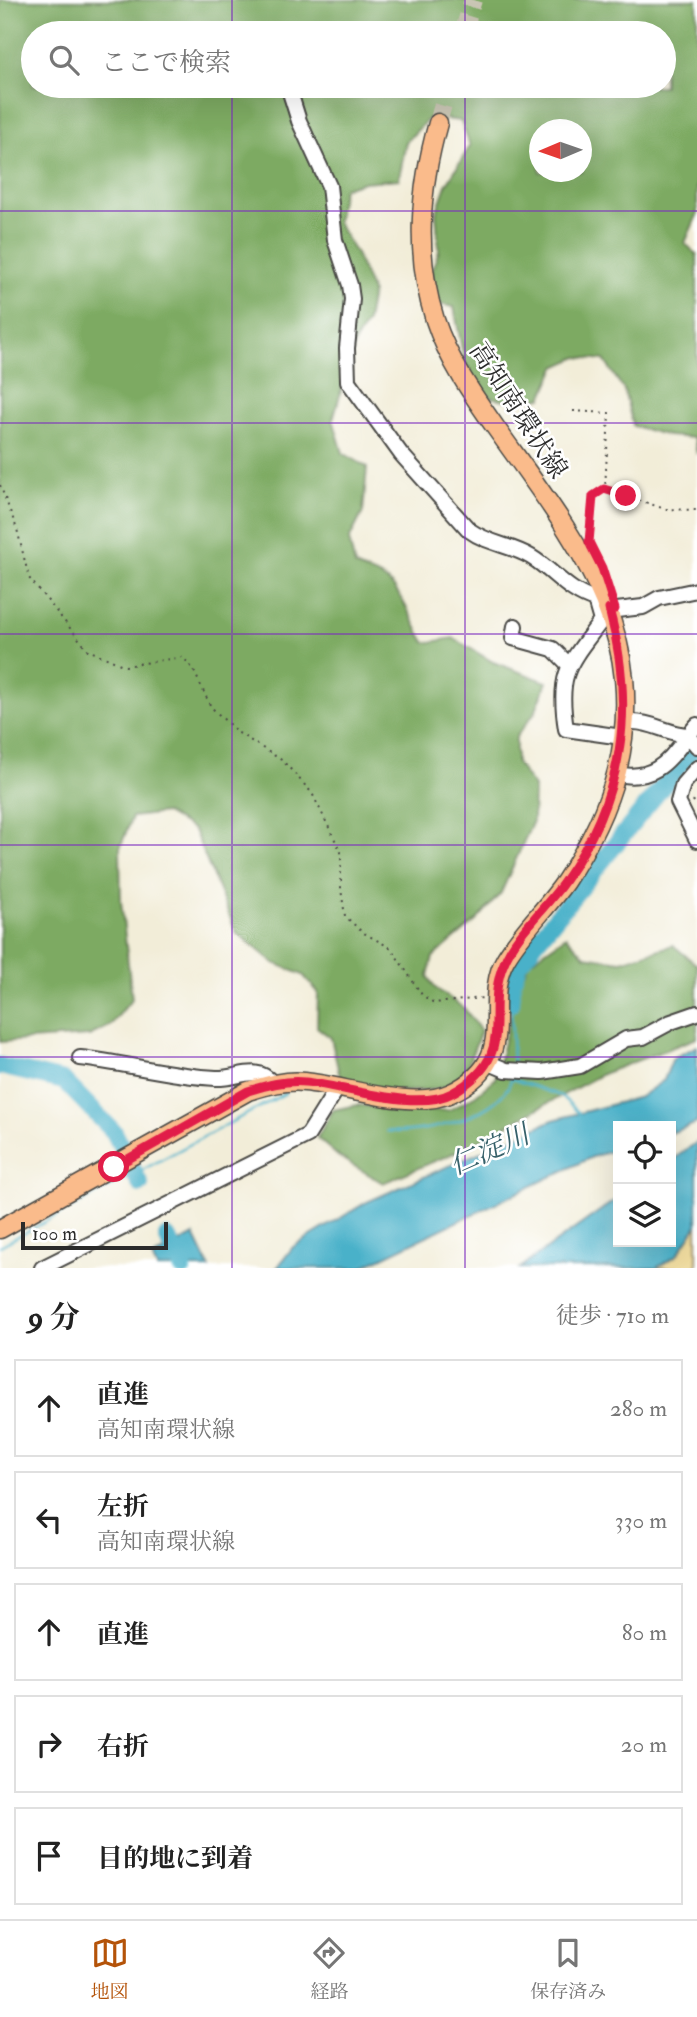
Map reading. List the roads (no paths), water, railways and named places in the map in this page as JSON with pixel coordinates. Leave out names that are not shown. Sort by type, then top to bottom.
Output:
[{"type":"main road","name":"高知南環状線","points":[[0,1228],[248,1091],[272,1083],[303,1082],[426,1100],[450,1094],[469,1082],[486,1062],[495,1045],[498,983],[505,958],[565,881],[586,847],[616,774],[625,706],[622,668],[595,575],[572,535],[482,409],[453,363],[435,321],[423,257],[421,218],[427,165],[438,123]]},
{"type":"street","points":[[292,98],[299,121],[329,186],[335,240],[352,299],[346,366],[353,390],[418,474],[469,530],[480,538],[532,557],[578,595],[595,600],[604,611]]},
{"type":"street","points":[[604,611],[643,607],[659,598],[697,590]]},
{"type":"street","points":[[604,611],[601,621],[568,664],[564,678],[566,729],[622,737]]},
{"type":"street","points":[[515,626],[513,638],[553,649],[568,664]]},
{"type":"street","points":[[634,722],[648,722],[673,734],[694,737]]},
{"type":"street","points":[[616,774],[634,777],[649,775],[694,737]]},
{"type":"street","points":[[697,768],[682,784],[678,802],[697,840]]},
{"type":"street","points":[[486,1062],[506,1070],[542,1072],[580,1066],[625,1039],[643,1037],[671,1021],[697,1013]]},
{"type":"street","points":[[80,1058],[214,1078],[257,1072],[266,1075],[272,1083]]},
{"type":"street","points":[[42,1268],[308,1135],[338,1087]]},
{"type":"water","name":"仁淀川","points":[[697,1046],[697,1123],[676,1131],[676,1121],[613,1121],[613,1151],[592,1157],[360,1268],[277,1268],[293,1247],[367,1202],[553,1120],[640,1097],[664,1080],[673,1058]]},
{"type":"water","points":[[697,1142],[697,1225],[677,1255],[656,1268],[520,1268],[613,1202],[613,1247],[676,1247],[676,1157]]},
{"type":"water","points":[[194,1235],[210,1268],[157,1268],[152,1258]]},
{"type":"waterway","points":[[511,1003],[512,982],[518,964],[697,744]]},
{"type":"waterway","points":[[511,1003],[513,1065]]},
{"type":"waterway","points":[[0,1066],[64,1081],[114,1132],[140,1184]]},
{"type":"waterway","points":[[387,1131],[402,1132],[440,1126],[479,1112],[507,1089],[512,1075]]},
{"type":"waterway","points":[[512,1079],[561,1096],[579,1113]]},
{"type":"waterway","points":[[0,1246],[286,1093]]},
{"type":"waterway","points":[[167,1237],[183,1268]]},
{"type":"tunnel","points":[[467,21],[473,0]]},
{"type":"tunnel","points":[[438,123],[445,98]]}]
